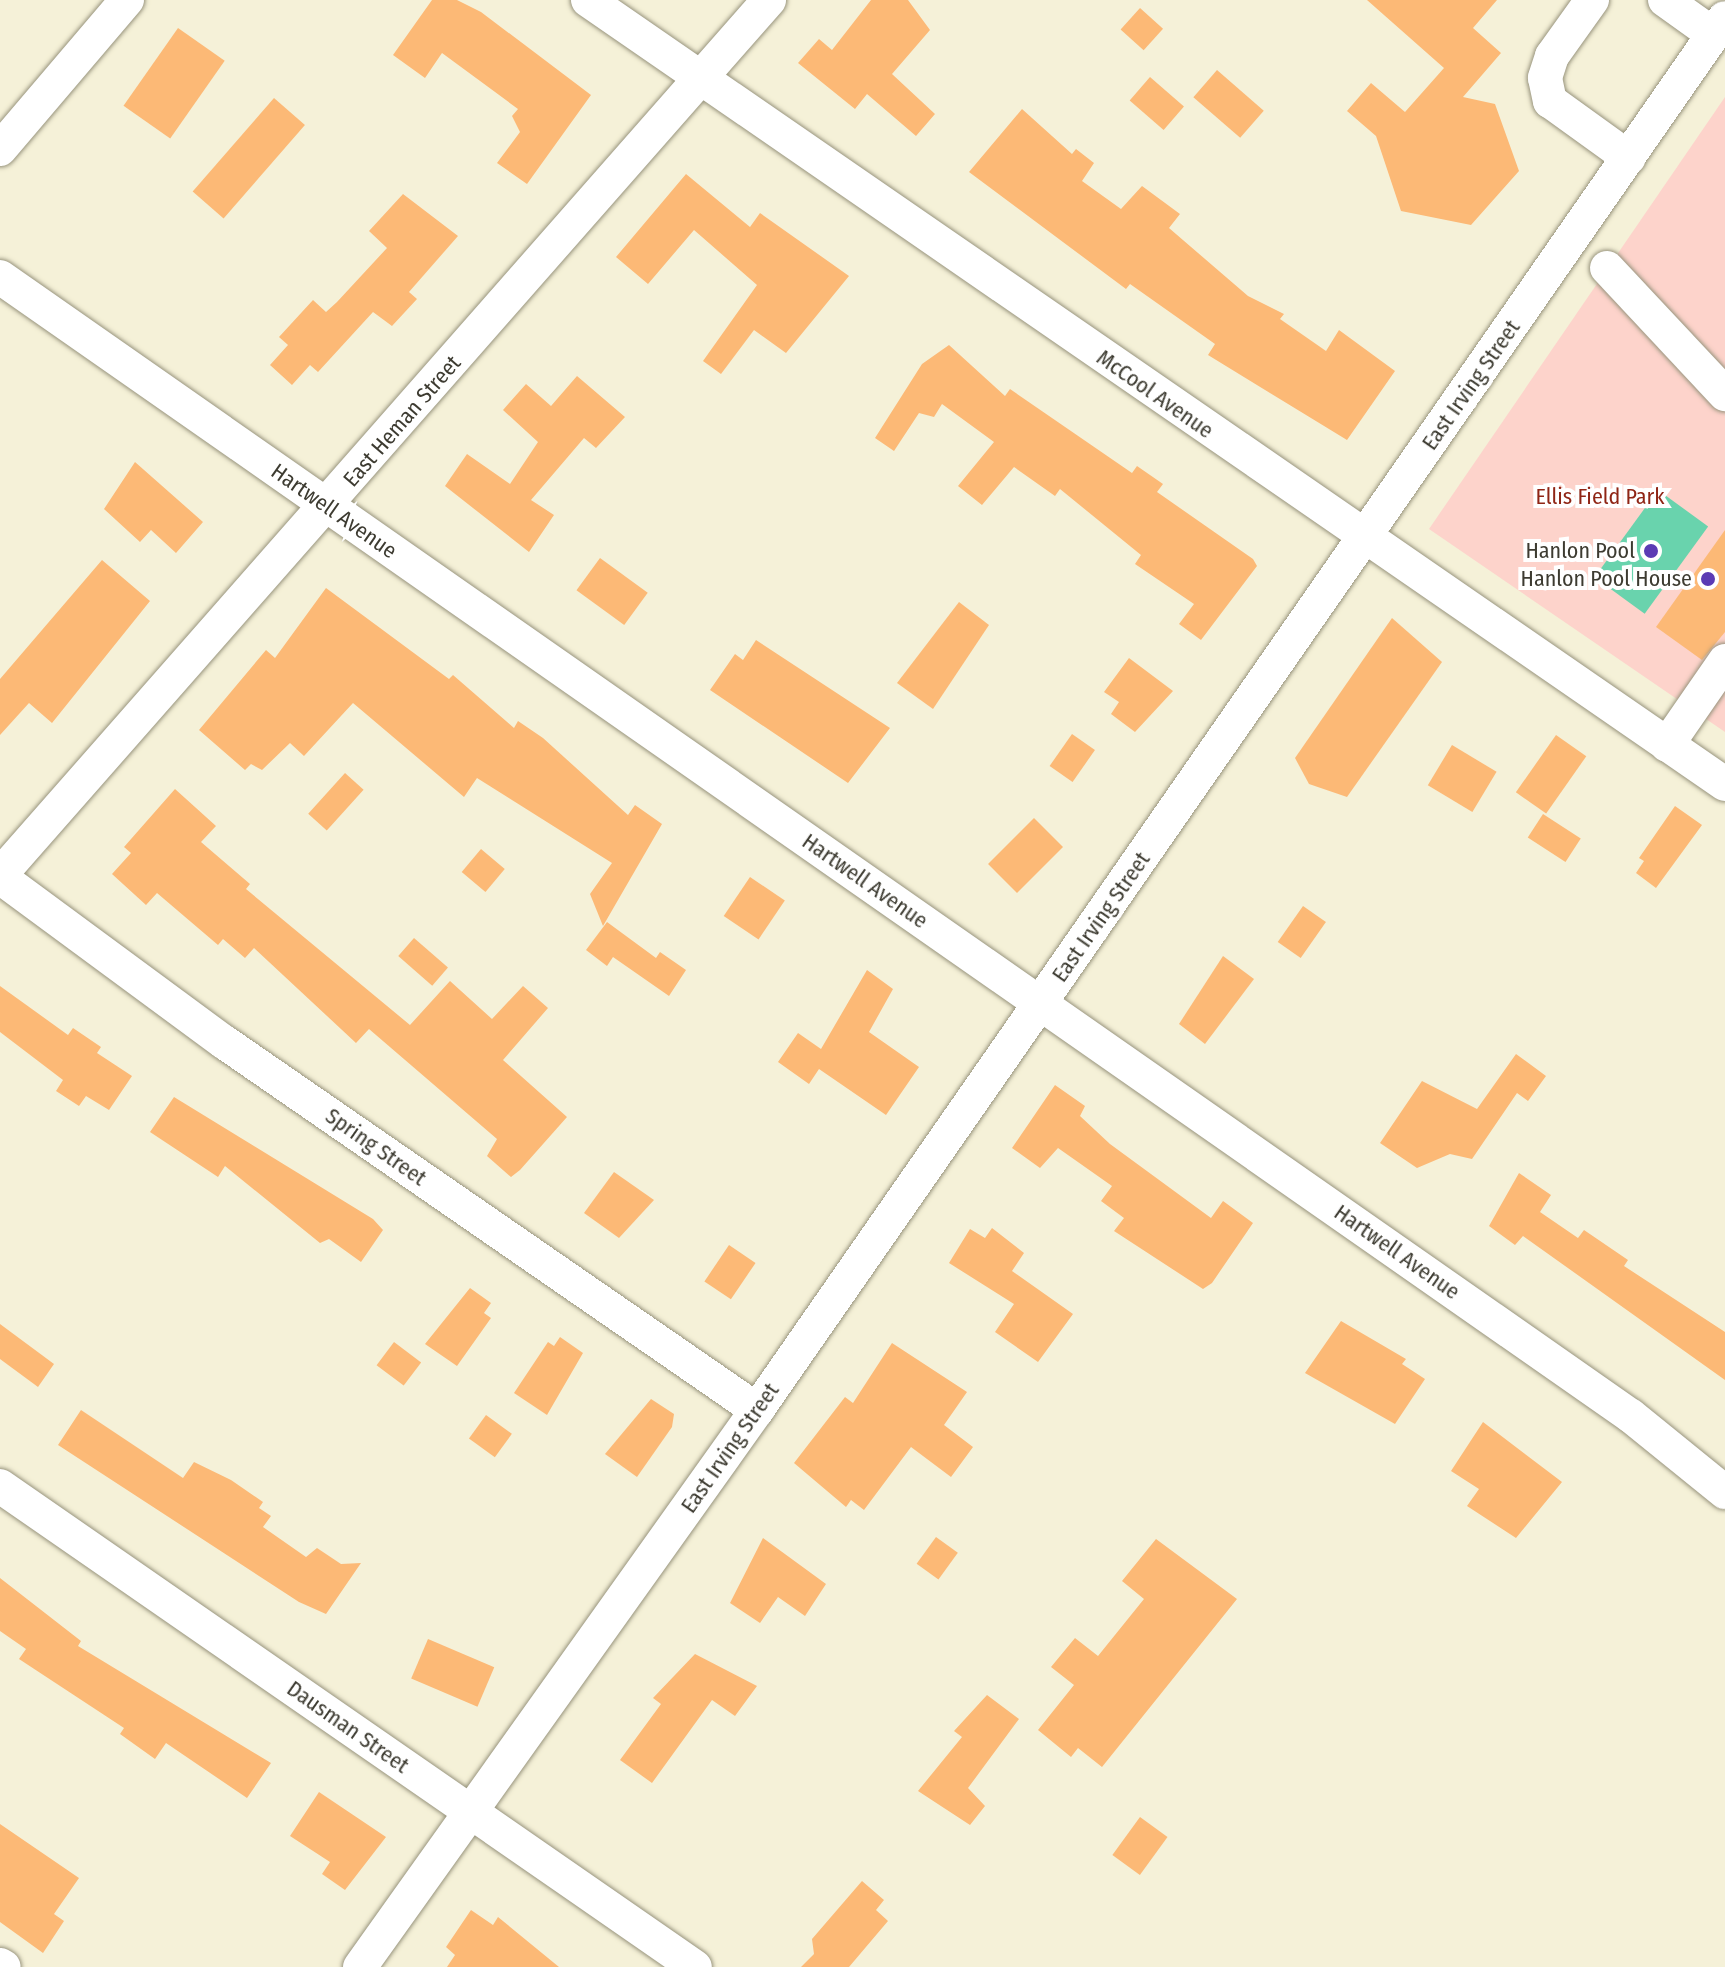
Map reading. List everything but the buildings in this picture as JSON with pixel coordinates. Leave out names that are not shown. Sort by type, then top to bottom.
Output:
[{"type":"street","points":[[0,149],[127,0]]},
{"type":"street","name":"McCool Avenue","points":[[588,0],[1364,539],[1725,784]]},
{"type":"street","name":"East Heman Street","points":[[0,876],[769,0]]},
{"type":"street","points":[[1592,0],[1552,56],[1545,78],[1550,101],[1629,158]]},
{"type":"street","points":[[1665,0],[1719,26]]},
{"type":"street","name":"East Irving Street","points":[[360,1967],[757,1410],[1719,26]]},
{"type":"street","points":[[1607,268],[1725,394]]},
{"type":"street","name":"Hartwell Avenue","points":[[0,277],[1631,1416],[1725,1492]]},
{"type":"street","points":[[1667,745],[1725,661]]},
{"type":"street","name":"Spring Street","points":[[0,876],[224,1042],[757,1410]]},
{"type":"street","name":"Dausman Street","points":[[0,1486],[695,1967]]},
{"type":"green space","name":"Ellis Field Park","points":[[1725,97],[1725,732],[1429,529]]},
{"type":"shaded area","name":"Hanlon Pool","points":[[1658,490],[1708,526],[1645,614],[1595,577]]},
{"type":"place","name":"Hanlon Pool","points":[[1651,551]]},
{"type":"place","name":"Hanlon Pool House","points":[[1708,579]]}]
